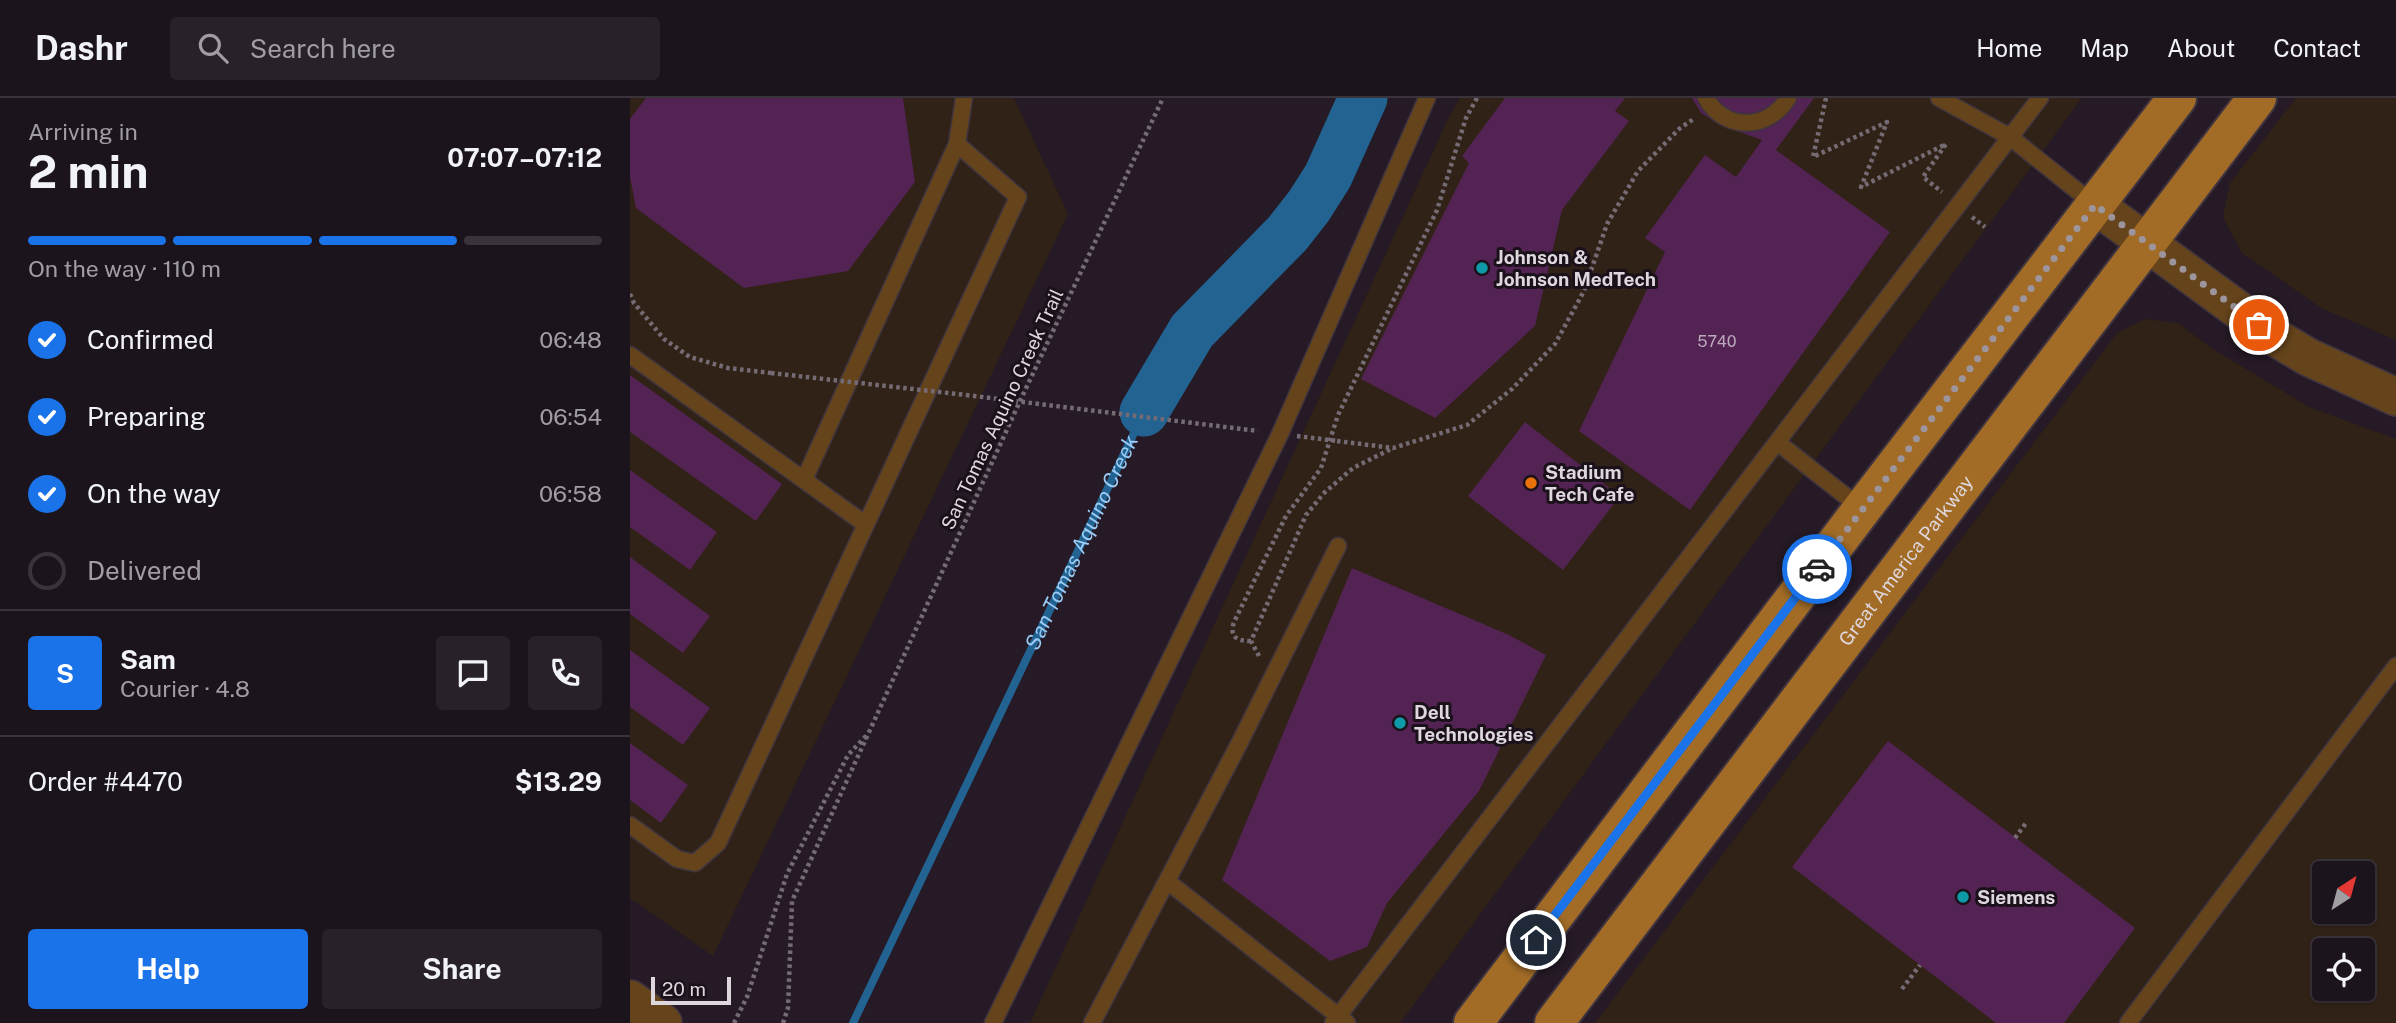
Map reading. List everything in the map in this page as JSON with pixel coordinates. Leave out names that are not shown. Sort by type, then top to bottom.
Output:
[{"type":"main road","points":[[1473,1023],[2177,98]]},
{"type":"main road","name":"Great America Parkway","points":[[1555,1023],[2257,98]]},
{"type":"street","points":[[2095,205],[2278,339],[2308,357],[2396,397]]},
{"type":"street","points":[[630,999],[663,1023]]},
{"type":"lane","points":[[804,480],[957,144],[964,98]]},
{"type":"lane","points":[[993,1023],[1280,434],[1427,98]]},
{"type":"lane","points":[[1704,106],[1711,106],[1732,121],[1748,124],[1764,121],[1777,113],[1788,98]]},
{"type":"lane","points":[[1940,98],[2010,137],[2095,205]]},
{"type":"lane","points":[[1167,881],[1339,1021],[2040,98]]},
{"type":"lane","points":[[630,825],[677,859],[695,863],[718,843],[1018,197],[957,144]]},
{"type":"lane","points":[[630,355],[865,524]]},
{"type":"lane","points":[[1777,442],[1862,509]]},
{"type":"lane","points":[[1091,1023],[1273,678],[1338,546]]},
{"type":"lane","points":[[2128,1023],[2396,666]]},
{"type":"path","name":"San Tomas Aquino Creek Trail","points":[[783,1023],[788,1008],[792,901],[1020,401],[1163,98]]},
{"type":"path","points":[[1251,641],[1235,639],[1232,629],[1234,622],[1286,516],[1321,468],[1338,415],[1437,210],[1466,118],[1477,98]]},
{"type":"path","points":[[1826,98],[1813,157],[1887,122],[1861,187],[1946,144],[1923,177],[1942,192]]},
{"type":"path","points":[[1251,641],[1306,515],[1324,493],[1353,468],[1393,448],[1467,425],[1512,389],[1555,344],[1584,291],[1607,224],[1638,171],[1704,106]]},
{"type":"path","points":[[630,294],[634,303],[664,339],[690,357],[729,368],[1265,432]]},
{"type":"path","points":[[1297,436],[1393,448]]},
{"type":"path","points":[[1251,641],[1273,678]]},
{"type":"path","name":"San Tomas Aquino Creek Trail","points":[[734,1023],[747,997],[787,874],[848,755],[870,732]]},
{"type":"path","points":[[2015,838],[2025,823]]},
{"type":"path","points":[[1902,989],[1920,965]]},
{"type":"shaded area","points":[[630,98],[1014,98],[1068,214],[713,956],[630,898]]},
{"type":"shaded area","points":[[1460,98],[2082,98],[1400,1023],[1030,1023],[1449,117]]},
{"type":"shaded area","points":[[2296,98],[2396,98],[2396,340],[2323,309],[2242,253],[2223,217],[2230,183]]},
{"type":"shaded area","points":[[2145,319],[2178,323],[2213,349],[2309,407],[2396,439],[2396,1023],[1595,1023],[2117,333]]},
{"type":"building","points":[[646,98],[903,98],[915,182],[848,271],[744,288],[636,208],[630,177],[630,119]]},
{"type":"building","name":"Johnson & Johnson MedTech","points":[[1505,98],[1625,98],[1615,111],[1629,121],[1562,210],[1535,326],[1435,418],[1361,379],[1469,163],[1462,156]]},
{"type":"building","points":[[1692,98],[1814,98],[1776,150],[1890,232],[1690,510],[1579,431],[1665,252],[1645,238],[1705,155],[1736,177],[1762,140],[1720,125],[1701,113]]},
{"type":"building","points":[[630,375],[782,484],[756,521],[630,432]]},
{"type":"building","points":[[1525,422],[1620,496],[1563,570],[1468,496]]},
{"type":"building","points":[[630,470],[717,532],[690,570],[630,527]]},
{"type":"building","points":[[630,557],[710,616],[683,653],[630,614]]},
{"type":"building","name":"Dell Technologies","points":[[1352,568],[1509,635],[1546,655],[1479,791],[1387,903],[1367,947],[1330,961],[1222,880]]},
{"type":"building","points":[[630,650],[710,708],[683,745],[630,707]]},
{"type":"building","name":"Siemens","points":[[1888,741],[2135,928],[2064,1023],[1996,1023],[1792,867]]},
{"type":"building","points":[[630,743],[688,785],[661,823],[630,800]]},
{"type":"waterway","name":"San Tomas Aquino Creek","points":[[1144,412],[1192,331],[1287,234],[1309,206],[1328,176],[1363,98]]},
{"type":"waterway","name":"San Tomas Aquino Creek","points":[[853,1023],[1144,412]]},
{"type":"way so far","points":[[1817,569],[2095,205],[2259,325]]},
{"type":"place","name":"Johnson & Johnson MedTech","points":[[1482,268]]},
{"type":"place","name":"Stadium Tech Cafe","points":[[1531,483]]},
{"type":"place","name":"Dell Technologies","points":[[1400,723]]},
{"type":"place","name":"Siemens","points":[[1963,897]]},
{"type":"route","points":[[1536,940],[1817,569]]}]
